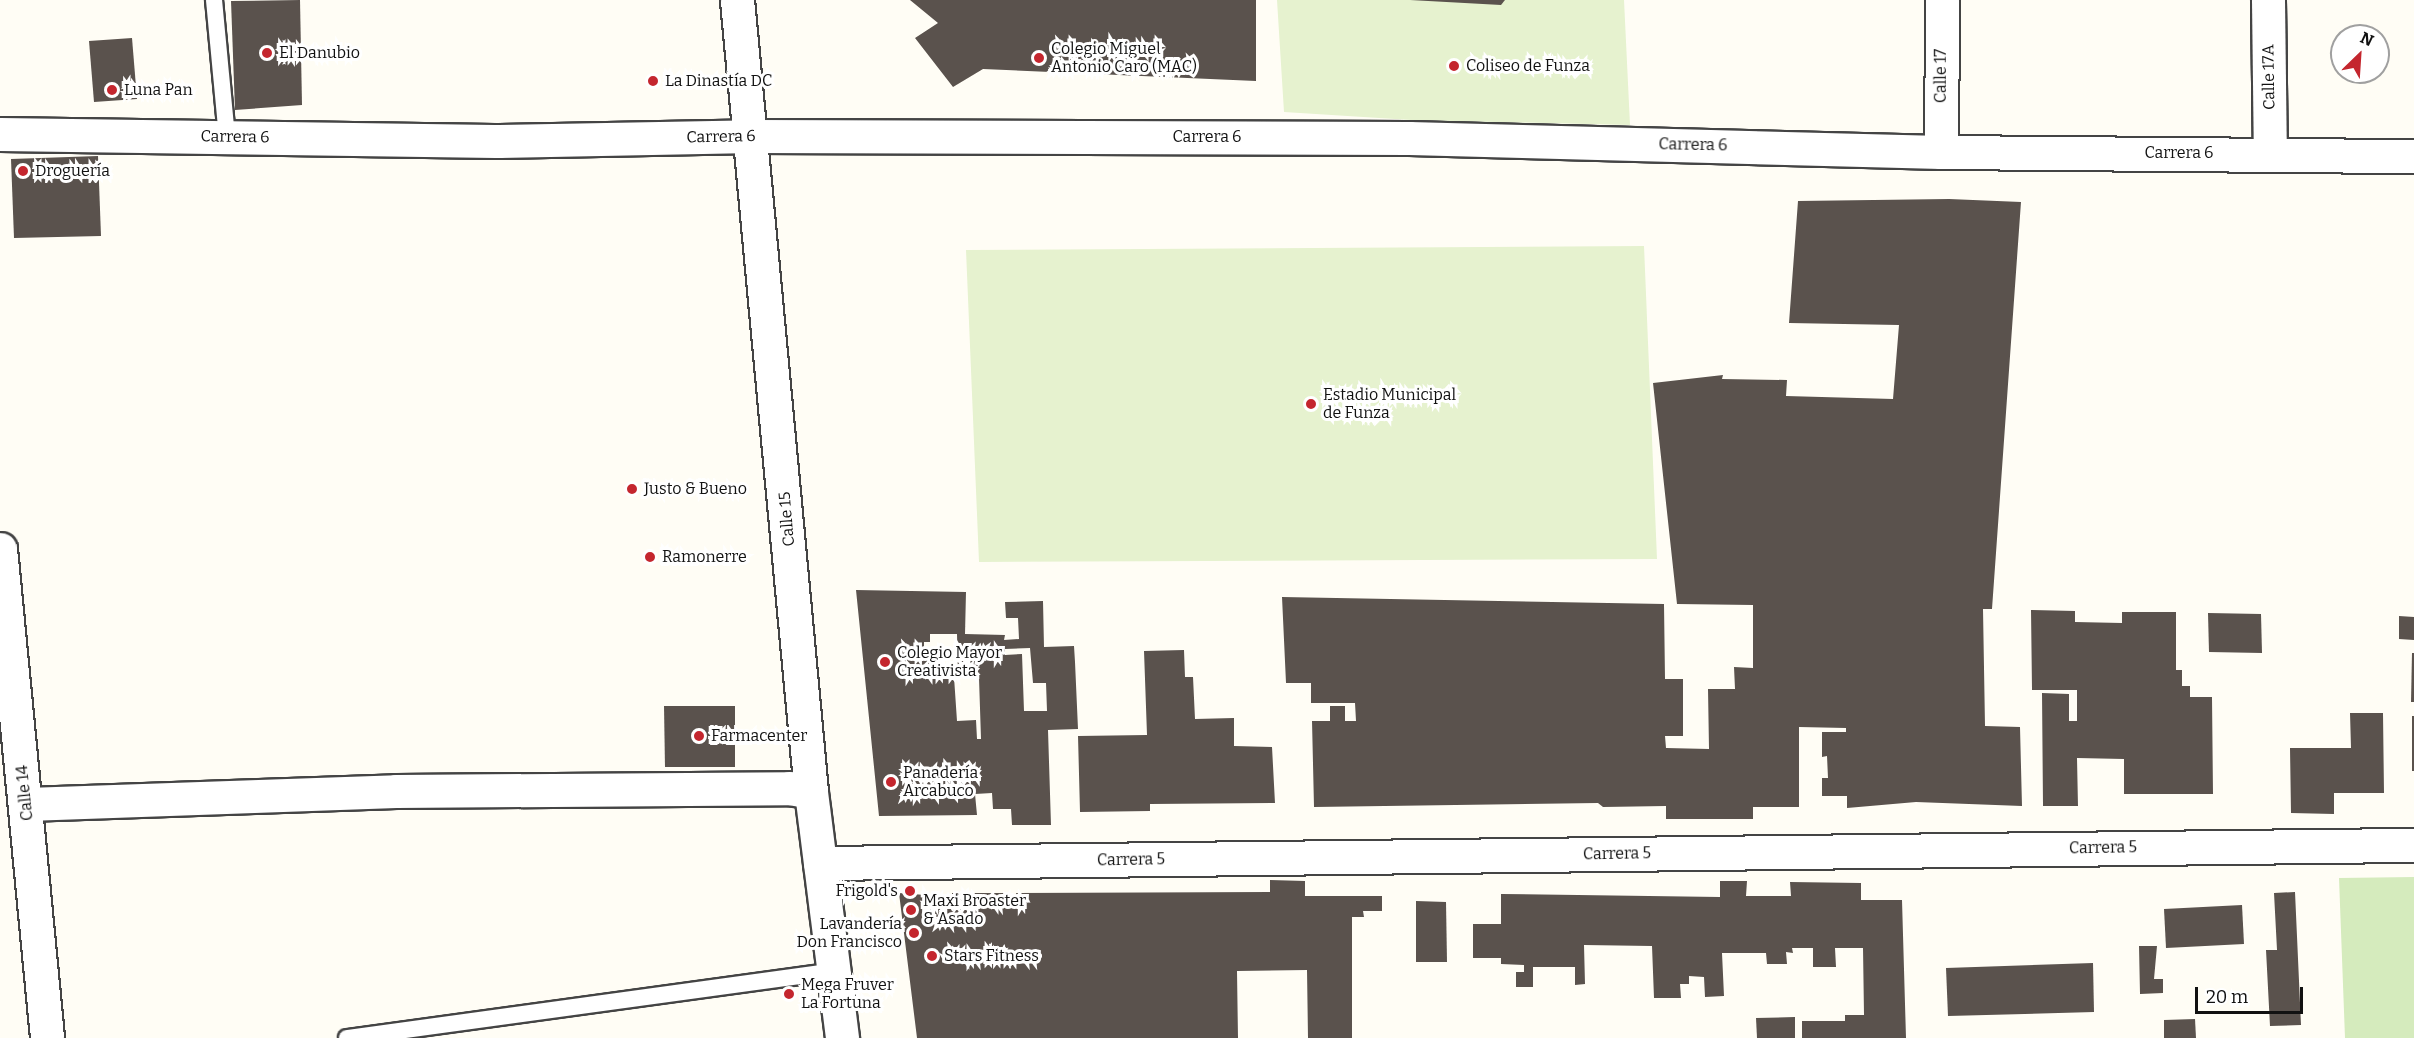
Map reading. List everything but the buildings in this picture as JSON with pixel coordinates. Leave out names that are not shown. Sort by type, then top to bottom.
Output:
[{"type":"street","name":"Calle 15","points":[[737,0],[753,136],[811,792],[842,1038]]},
{"type":"street","name":"Calle 17","points":[[1941,152],[1942,0]]},
{"type":"street","name":"Calle 17A","points":[[2268,0],[2270,154]]},
{"type":"street","name":"Carrera 6","points":[[0,134],[499,141],[753,136],[1409,138],[1941,152],[2414,156]]},
{"type":"street","name":"Calle 14","points":[[0,549],[8,709],[27,804],[47,1038]]},
{"type":"street","points":[[27,804],[396,792],[789,788],[811,792]]},
{"type":"street","name":"Carrera 5","points":[[820,863],[2414,845]]},
{"type":"lane","points":[[214,0],[227,137]]},
{"type":"lane","points":[[347,1038],[833,971]]},
{"type":"green space","name":"Coliseo de Funza","points":[[1277,0],[1624,0],[1630,125],[1411,120],[1284,112]]},
{"type":"green space","name":"Estadio Municipal de Funza","points":[[1644,246],[1657,559],[979,562],[966,250]]},
{"type":"green space","points":[[2414,877],[2414,1038],[2345,1038],[2339,878]]},
{"type":"place","name":"El Danubio","points":[[267,53]]},
{"type":"place","name":"Colegio Miguel Antonio Caro (MAC)","points":[[1039,58]]},
{"type":"place","name":"Coliseo de Funza","points":[[1454,66]]},
{"type":"place","name":"La Dinastía DC","points":[[653,81]]},
{"type":"place","name":"Luna Pan","points":[[112,90]]},
{"type":"place","name":"Droguería","points":[[23,171]]},
{"type":"place","name":"Estadio Municipal de Funza","points":[[1311,404]]},
{"type":"place","name":"Justo & Bueno","points":[[632,489]]},
{"type":"place","name":"Ramonerre","points":[[650,557]]},
{"type":"place","name":"Colegio Mayor Creativista","points":[[885,662]]},
{"type":"place","name":"Farmacenter","points":[[699,736]]},
{"type":"place","name":"Panadería Arcabuco","points":[[891,782]]},
{"type":"place","name":"Frigold's","points":[[910,891]]},
{"type":"place","name":"Maxi Broaster & Asado","points":[[911,910]]},
{"type":"place","name":"Lavandería Don Francisco","points":[[914,933]]},
{"type":"place","name":"Stars Fitness","points":[[932,956]]},
{"type":"place","name":"Mega Fruver La Fortuna","points":[[789,994]]}]
